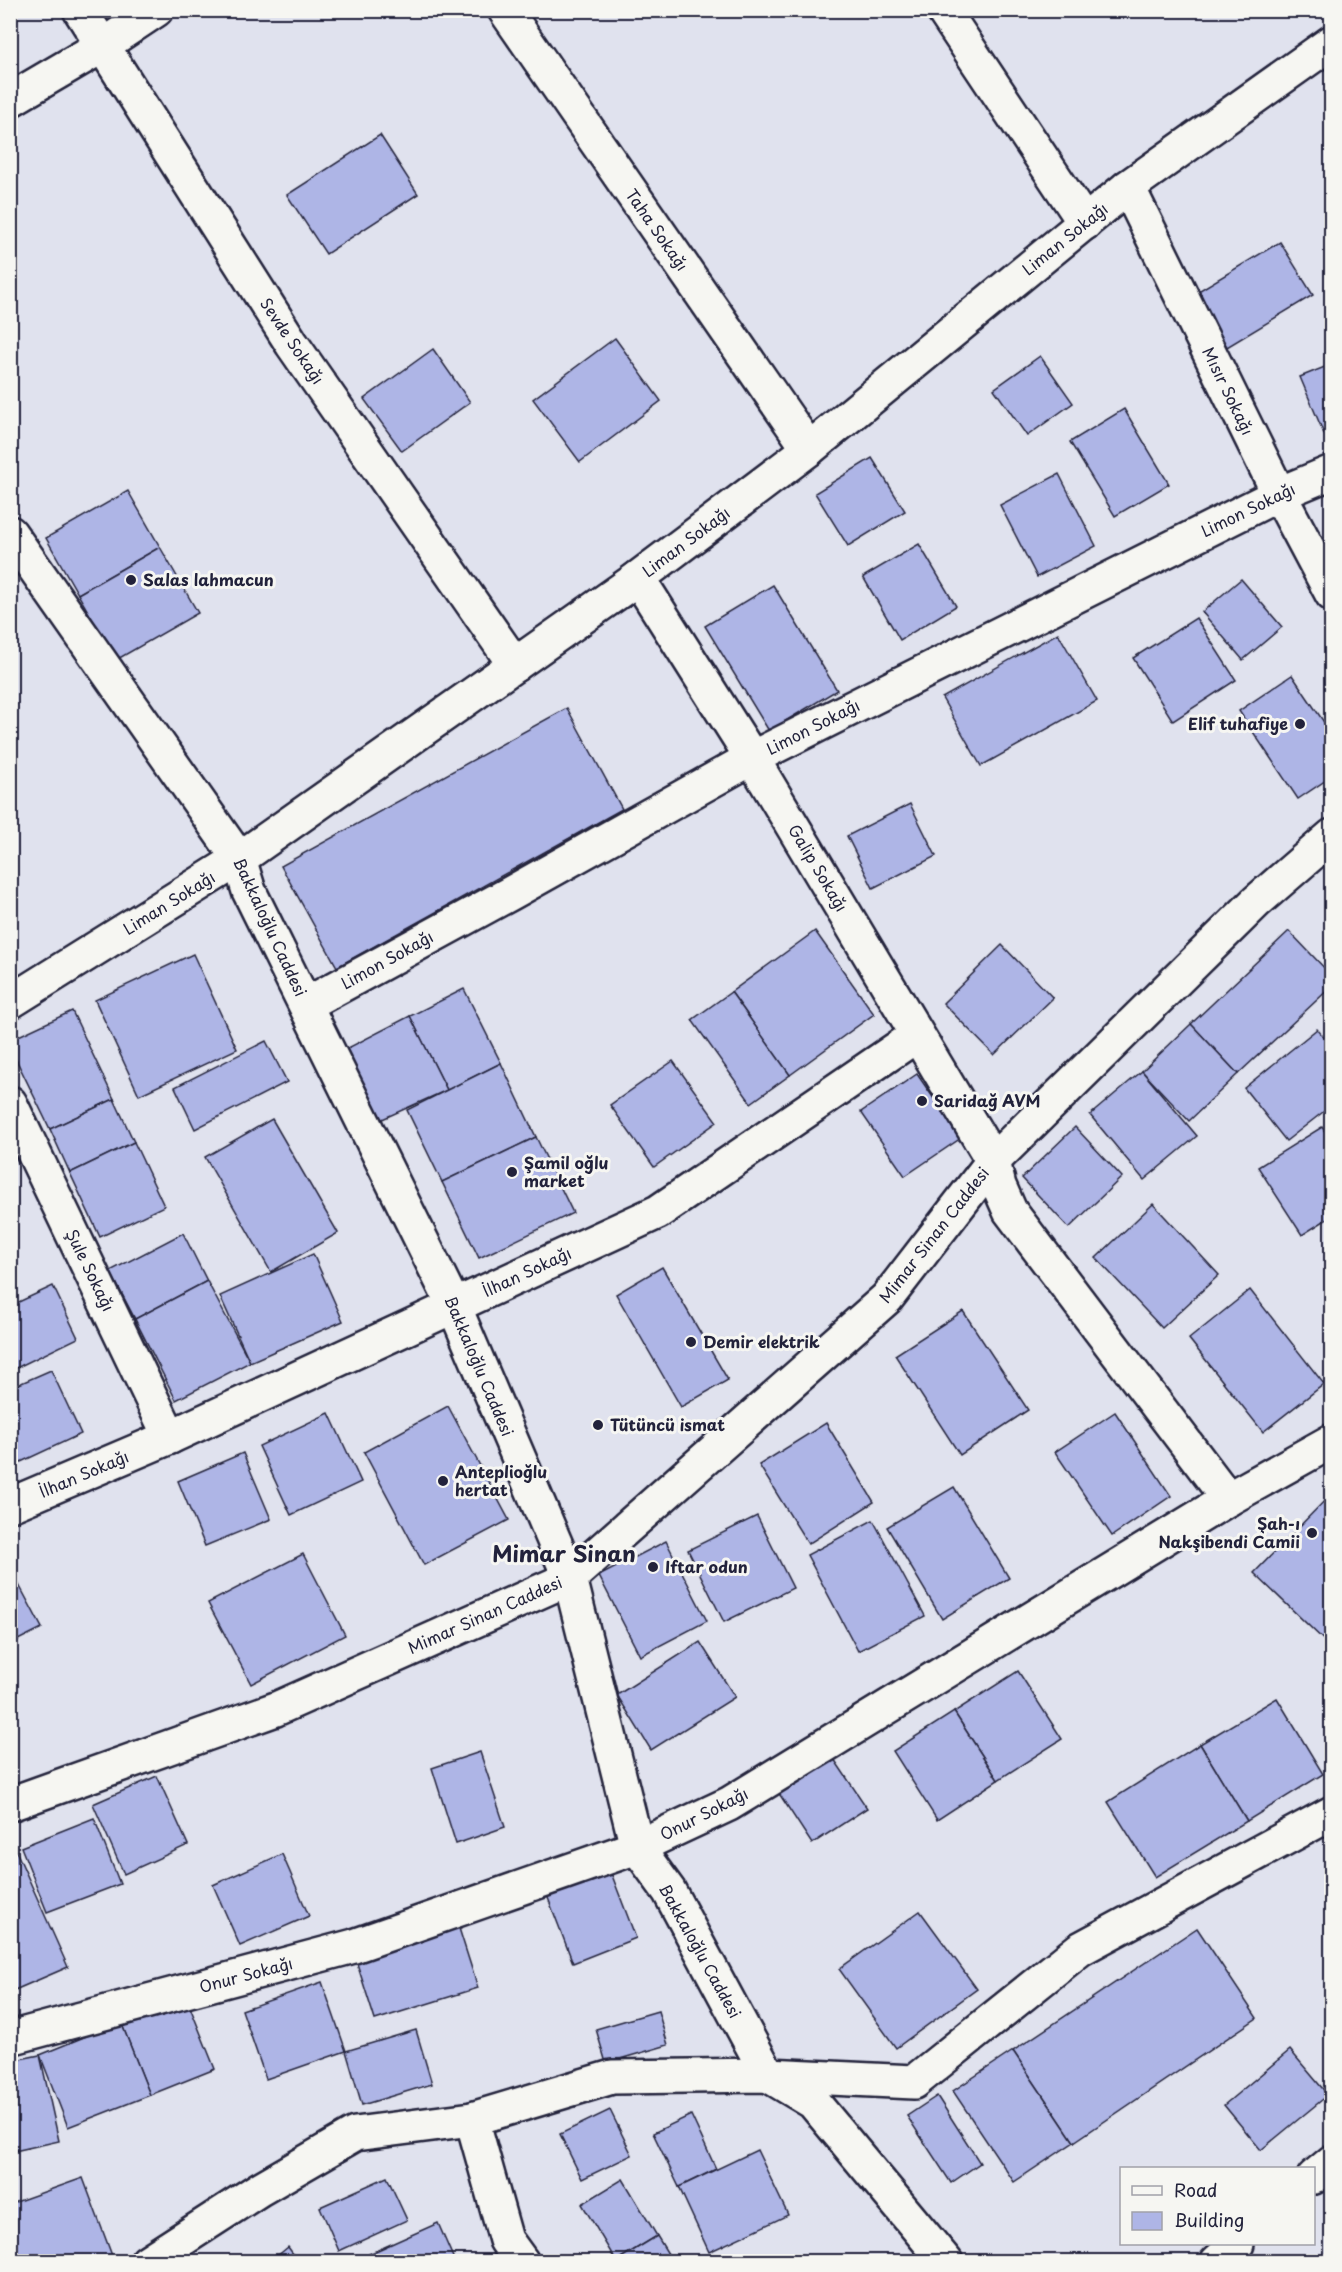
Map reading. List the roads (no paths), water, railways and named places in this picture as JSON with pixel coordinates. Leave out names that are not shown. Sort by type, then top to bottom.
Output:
[{"type":"street","name":"Sevde Sokağı","points":[[80,10],[292,344],[515,665]]},
{"type":"street","points":[[10,100],[102,46],[156,10]]},
{"type":"street","name":"Taha Sokağı","points":[[505,10],[809,449]]},
{"type":"street","points":[[943,10],[1085,223]]},
{"type":"street","name":"Liman Sokağı","points":[[10,1002],[239,859],[638,578],[809,449],[1128,187],[1332,42]]},
{"type":"street","name":"Mısır Sokağı","points":[[1128,187],[1279,494],[1332,594]]},
{"type":"street","name":"Limon Sokağı","points":[[306,1004],[753,758],[1279,494],[1332,472]]},
{"type":"street","name":"Bakkaloğlu Caddesi","points":[[10,533],[239,859],[249,891],[454,1306],[570,1578],[637,1847],[669,1891],[768,2074],[813,2102],[946,2262]]},
{"type":"street","name":"Galip Sokağı","points":[[638,578],[753,758],[993,1161],[999,1186],[1010,1211],[1228,1499]]},
{"type":"street","name":"Mimar Sinan Caddesi","points":[[10,1804],[276,1708],[570,1578],[887,1298],[993,1161],[1256,902],[1332,836]]},
{"type":"street","name":"İlhan Sokağı","points":[[10,1505],[170,1437],[658,1212],[917,1035]]},
{"type":"street","name":"Şule Sokağı","points":[[10,1103],[170,1437]]},
{"type":"street","name":"Onur Sokağı","points":[[10,2038],[354,1946],[637,1847],[729,1804],[1228,1499],[1332,1441]]},
{"type":"street","points":[[147,2262],[260,2189],[355,2134],[472,2119],[612,2077],[768,2074],[914,2082],[1080,1948],[1332,1813]]},
{"type":"street","points":[[472,2119],[506,2240],[522,2262]]},
{"type":"street","points":[[1315,2176],[1332,2162]]},
{"type":"street","points":[[1217,2262],[1237,2245]]},
{"type":"place","name":"Salas lahmacun","points":[[131,580]]},
{"type":"place","name":"Elif tuhafiye","points":[[1300,724]]},
{"type":"place","name":"Saridağ AVM","points":[[922,1101]]},
{"type":"place","name":"Şamil oğlu market","points":[[512,1172]]},
{"type":"place","name":"Demir elektrik","points":[[691,1342]]},
{"type":"place","name":"Tütüncü ismat","points":[[598,1425]]},
{"type":"place","name":"Anteplioğlu hertat","points":[[443,1481]]},
{"type":"place","name":"Şah-ı Nakşibendi Camii","points":[[1312,1533]]},
{"type":"place","name":"Iftar odun","points":[[653,1567]]},
{"type":"district","name":"Mimar Sinan","points":[[564,1554]]}]
